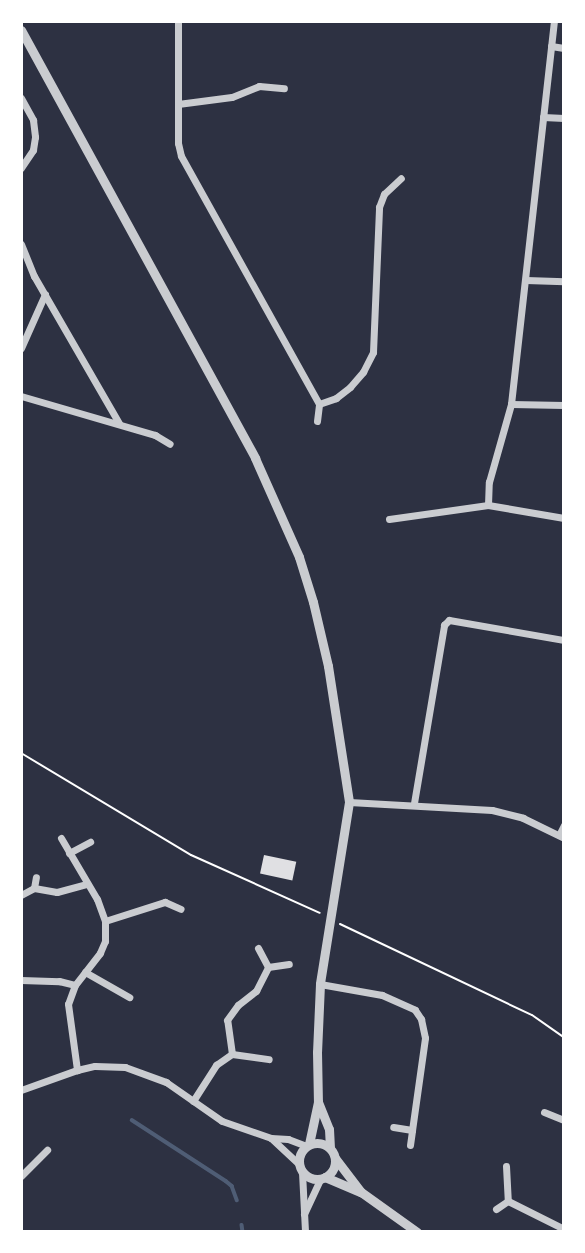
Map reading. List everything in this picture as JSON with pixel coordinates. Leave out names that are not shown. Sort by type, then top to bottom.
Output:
[{"type":"street","points":[[178,21],[178,143],[181,156],[319,404],[317,421]]},
{"type":"street","points":[[488,505],[489,482],[511,404],[554,21]]},
{"type":"street","points":[[21,30],[222,395],[283,518],[303,569],[328,666],[349,802],[328,919],[320,984],[318,1102],[308,1145],[300,1154],[305,1232]]},
{"type":"street","points":[[551,46],[564,48]]},
{"type":"street","points":[[178,104],[232,97],[259,86],[284,88]]},
{"type":"street","points":[[21,99],[33,120],[35,136],[33,150],[21,167]]},
{"type":"street","points":[[543,117],[564,118]]},
{"type":"street","points":[[319,404],[336,398],[350,387],[363,372],[373,352],[379,207],[384,194],[401,178]]},
{"type":"street","points":[[21,244],[45,294],[118,423]]},
{"type":"street","points":[[526,280],[564,281]]},
{"type":"street","points":[[21,348],[45,294]]},
{"type":"street","points":[[21,396],[118,423],[160,437],[170,444]]},
{"type":"street","points":[[511,404],[564,405]]},
{"type":"street","points":[[389,519],[488,505],[564,518]]},
{"type":"street","points":[[414,803],[444,625],[449,620],[564,640]]},
{"type":"street","points":[[349,802],[414,803],[492,810],[523,818],[561,837],[564,825]]},
{"type":"street","points":[[61,838],[105,920],[105,941],[100,953],[75,985],[68,1004],[76,1070]]},
{"type":"street","points":[[69,853],[90,842]]},
{"type":"street","points":[[34,888],[36,877]]},
{"type":"street","points":[[21,895],[34,888],[57,892],[87,884]]},
{"type":"street","points":[[105,920],[165,902],[181,909]]},
{"type":"street","points":[[258,948],[268,967]]},
{"type":"street","points":[[268,967],[289,964]]},
{"type":"street","points":[[232,1054],[227,1020],[238,1005],[256,991],[268,967]]},
{"type":"street","points":[[85,972],[129,997]]},
{"type":"street","points":[[21,980],[75,985]]},
{"type":"street","points":[[320,984],[382,995],[415,1010],[421,1019],[425,1038],[410,1145]]},
{"type":"street","points":[[193,1101],[216,1065],[232,1054],[269,1059]]},
{"type":"street","points":[[21,1090],[76,1070],[125,1067],[166,1082],[222,1121],[271,1138],[288,1139],[308,1145],[320,1143],[330,1148]]},
{"type":"street","points":[[318,1102],[329,1129],[330,1148],[360,1192]]},
{"type":"street","points":[[544,1112],[564,1120]]},
{"type":"street","points":[[393,1127],[412,1130]]},
{"type":"street","points":[[271,1138],[310,1178],[323,1178],[360,1192],[417,1232]]},
{"type":"street","points":[[21,1175],[47,1150]]},
{"type":"street","points":[[303,1215],[323,1178],[333,1169],[335,1158]]},
{"type":"street","points":[[506,1166],[508,1201]]},
{"type":"street","points":[[496,1209],[508,1201]]},
{"type":"street","points":[[508,1201],[564,1229]]},
{"type":"path","points":[[21,753],[169,843],[532,1015],[564,1037]]},
{"type":"building","points":[[264,855],[296,862],[292,880],[260,874]]},
{"type":"waterway","points":[[132,1120],[226,1181],[232,1186],[237,1200]]},
{"type":"waterway","points":[[242,1225],[243,1232]]}]
